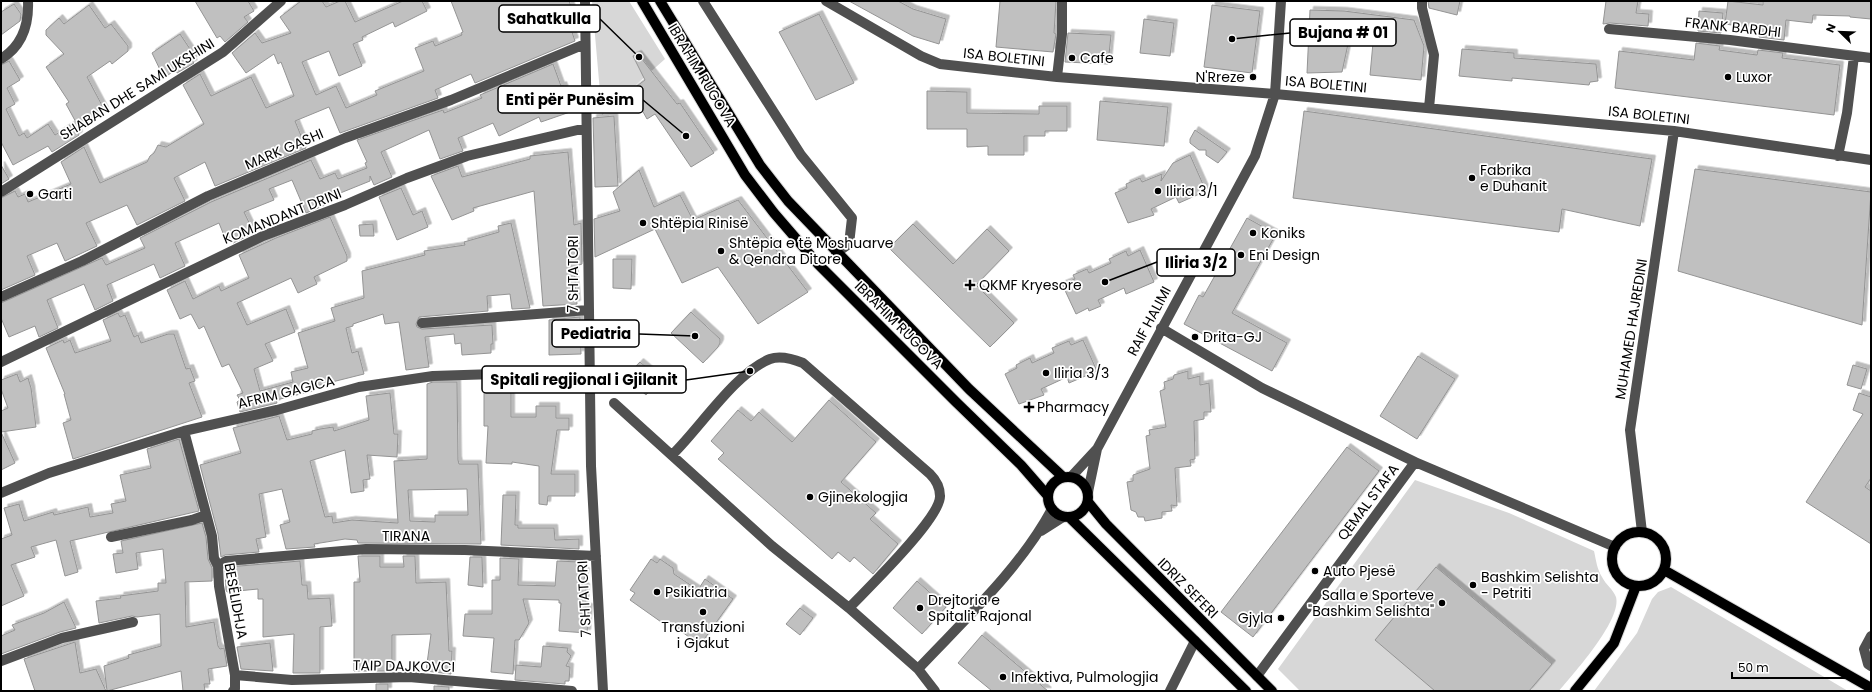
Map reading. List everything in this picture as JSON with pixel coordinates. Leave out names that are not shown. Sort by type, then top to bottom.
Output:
[{"type":"main road","name":"IBRAHIM RUGOVA","points":[[642,1],[746,175],[774,213],[818,264],[956,402],[1021,464],[1048,496],[1052,509]]},
{"type":"main road","name":"IBRAHIM RUGOVA","points":[[660,1],[760,165],[788,201],[836,253],[969,390],[1067,477],[1083,483],[1088,497]]},
{"type":"main road","points":[[1048,496],[1052,484],[1067,477]]},
{"type":"main road","points":[[1066,517],[1083,512],[1088,497]]},
{"type":"main road","name":"IDRIZ SEFERI","points":[[1088,497],[1106,524],[1272,691]]},
{"type":"main road","points":[[1052,509],[1066,517],[1246,691]]},
{"type":"main road","points":[[1642,532],[1650,534],[1662,545],[1666,562],[1664,570],[1659,577],[1652,582],[1636,586],[1622,581],[1614,569],[1612,554],[1615,547],[1626,535],[1642,532]]},
{"type":"main road","points":[[1664,570],[1871,688]]},
{"type":"main road","points":[[1575,691],[1614,643],[1636,586]]},
{"type":"street","points":[[1,59],[11,53],[20,42],[28,13],[28,1]]},
{"type":"street","name":"SHABAN DHE SAMI UKSHINI","points":[[1,192],[223,52],[281,1]]},
{"type":"street","name":"7 SHTATORI","points":[[585,1],[591,466],[603,691]]},
{"type":"street","points":[[703,1],[800,155],[852,218],[849,244],[836,253]]},
{"type":"street","name":"ISA BOLETINI","points":[[826,1],[921,56],[940,64],[1057,77],[1275,94],[1674,130],[1871,160]]},
{"type":"street","points":[[1057,77],[1062,34],[1062,1]]},
{"type":"street","name":"RAIF HALIMI","points":[[1088,497],[1097,449],[1255,156],[1275,94],[1281,1]]},
{"type":"street","points":[[1422,1],[1424,16],[1434,55],[1429,108]]},
{"type":"street","name":"FRANK BARDHI","points":[[1609,29],[1730,40],[1871,58]]},
{"type":"street","name":"MARK GASHI","points":[[1,297],[82,261],[208,196],[345,138],[451,100],[585,44]]},
{"type":"street","points":[[1838,156],[1847,113],[1854,56]]},
{"type":"street","name":"KOMANDANT DRINI","points":[[1,362],[263,236],[345,205],[407,178],[467,156],[586,128]]},
{"type":"street","name":"MUHAMED HAJREDINI","points":[[1642,532],[1630,430],[1674,130]]},
{"type":"street","points":[[422,323],[588,310]]},
{"type":"street","points":[[1161,328],[1262,388],[1415,462]]},
{"type":"street","points":[[672,455],[746,374],[771,359],[785,358],[803,363],[930,474],[936,480],[940,496],[938,504],[928,522],[849,608]]},
{"type":"street","name":"AFRIM GAGICA","points":[[1,493],[49,473],[184,431],[277,410],[359,387],[426,377],[589,371]]},
{"type":"street","points":[[614,403],[772,546],[849,608],[918,669],[935,691]]},
{"type":"street","name":"BESËLIDHJA","points":[[184,431],[212,536],[214,558],[218,566],[219,586],[235,675],[235,689],[233,691]]},
{"type":"street","name":"RAIF HALIMI","points":[[1067,477],[1097,449]]},
{"type":"street","name":"QEMAL STAFA","points":[[1257,676],[1415,462],[1615,547]]},
{"type":"street","points":[[918,669],[996,586],[1040,532],[1052,509]]},
{"type":"street","points":[[110,537],[192,520],[206,515]]},
{"type":"street","points":[[1040,532],[1066,517]]},
{"type":"street","name":"TIRANA","points":[[218,566],[226,561],[366,549],[464,550],[596,556]]},
{"type":"street","points":[[1,661],[62,638],[133,622]]},
{"type":"street","points":[[1871,636],[1864,649],[1868,664],[1871,666]]},
{"type":"street","points":[[1170,691],[1195,642]]},
{"type":"street","name":"TAIP DAJKOVCI","points":[[235,675],[292,680],[409,677],[572,691]]},
{"type":"shaded area","points":[[592,1],[629,1],[665,59],[602,115]]},
{"type":"shaded area","name":"Bashkim Selishta - Petriti","points":[[1415,480],[1509,513],[1594,551],[1600,574],[1616,597],[1616,607],[1605,632],[1559,691],[1300,691],[1278,669]]},
{"type":"shaded area","points":[[1671,587],[1848,691],[1594,691],[1637,633],[1652,599],[1658,592]]},
{"type":"building","points":[[195,1],[248,1],[254,11],[244,17],[248,22],[225,42],[220,36],[217,38]]},
{"type":"building","points":[[301,1],[322,1],[326,7],[340,1],[345,1],[355,22],[403,1],[422,1],[427,11],[395,27],[393,22],[362,37],[363,40],[353,44],[362,66],[339,76],[329,51],[302,62],[316,95],[336,86],[346,108],[377,95],[375,91],[424,71],[415,48],[433,41],[435,46],[462,35],[461,33],[463,32],[451,1],[569,1],[574,15],[567,17],[575,41],[475,83],[471,74],[435,90],[438,98],[340,133],[329,107],[295,121],[306,148],[215,186],[205,162],[174,178],[185,201],[137,225],[127,205],[86,223],[97,246],[65,261],[57,243],[27,256],[35,275],[1,290],[1,198],[15,191],[18,197],[25,194],[28,202],[71,184],[61,162],[84,147],[100,183],[147,162],[158,145],[166,147],[204,124],[183,85],[200,74],[211,96],[251,77],[266,108],[294,96],[281,62],[278,64],[274,54],[246,73],[232,53],[255,33],[262,43],[291,33],[280,17]]},
{"type":"building","points":[[849,1],[898,1],[913,9],[946,19],[939,44],[913,36]]},
{"type":"building","points":[[1000,1],[1056,1],[1054,33],[1056,34],[1053,52],[996,47]]},
{"type":"building","points":[[1428,1],[1460,1],[1457,15],[1429,8]]},
{"type":"building","points":[[1606,1],[1638,1],[1636,13],[1649,14],[1648,26],[1610,23],[1603,24]]},
{"type":"building","points":[[1728,1],[1763,5],[1763,1],[1871,1],[1871,19],[1850,16],[1813,15],[1812,23],[1786,20],[1784,40],[1759,37],[1760,29],[1725,24]]},
{"type":"building","points":[[14,4],[21,14],[20,21],[1,35],[1,12]]},
{"type":"building","points":[[89,5],[105,28],[111,24],[128,46],[128,51],[112,64],[110,61],[87,77],[105,111],[78,126],[66,104],[69,102],[46,67],[64,54],[46,35],[46,30],[59,18],[64,24]]},
{"type":"building","points":[[1212,5],[1260,11],[1252,73],[1204,67]]},
{"type":"building","points":[[1310,10],[1344,11],[1414,20],[1424,46],[1421,80],[1370,75],[1374,32],[1348,30],[1348,44],[1342,72],[1307,73]]},
{"type":"building","points":[[1699,11],[1723,13],[1721,33],[1698,31]]},
{"type":"building","points":[[819,14],[854,83],[816,100],[779,32]]},
{"type":"building","points":[[1144,19],[1174,23],[1170,56],[1140,53]]},
{"type":"building","points":[[1068,33],[1111,35],[1108,64],[1065,62]]},
{"type":"building","points":[[180,34],[196,58],[192,61],[194,63],[177,73],[175,70],[164,78],[152,53]]},
{"type":"building","name":"Luxor","points":[[1696,43],[1720,46],[1719,50],[1757,55],[1758,50],[1783,53],[1782,58],[1840,65],[1834,115],[1615,88],[1619,51],[1694,60]]},
{"type":"building","points":[[1462,49],[1514,53],[1514,58],[1596,64],[1598,81],[1590,82],[1589,85],[1512,78],[1512,81],[1459,76]]},
{"type":"building","points":[[638,54],[677,104],[680,103],[714,153],[691,167],[655,114],[647,119],[642,110],[639,112],[633,101],[635,100],[629,92],[645,80],[633,56]]},
{"type":"building","points":[[9,61],[20,80],[7,88],[15,104],[6,109],[19,136],[24,133],[27,138],[48,124],[55,135],[74,123],[79,135],[52,152],[48,146],[13,165],[1,142],[1,65]]},
{"type":"building","points":[[553,64],[561,86],[563,85],[573,111],[541,122],[539,117],[499,136],[493,123],[458,138],[463,151],[440,159],[429,130],[381,152],[392,177],[374,185],[370,176],[370,181],[323,200],[325,205],[306,213],[292,180],[269,189],[274,200],[244,212],[254,233],[233,243],[232,240],[227,243],[219,223],[175,243],[185,266],[160,278],[154,264],[107,285],[113,301],[95,310],[84,284],[47,300],[58,328],[39,337],[35,326],[9,337],[1,318],[1,303],[102,258],[106,265],[145,248],[140,238],[211,202],[311,160],[320,179],[335,173],[338,179],[367,168],[365,163],[367,162],[357,140],[443,110],[444,113],[482,98],[480,95]]},
{"type":"building","points":[[927,91],[967,92],[967,113],[1039,114],[1039,106],[1067,106],[1067,131],[1045,131],[1045,136],[1024,136],[1024,155],[988,155],[988,146],[967,147],[967,129],[927,129]]},
{"type":"building","points":[[1100,101],[1168,107],[1164,146],[1097,140]]},
{"type":"building","name":"Fabrika e Duhanit","points":[[1304,111],[1652,159],[1640,226],[1562,209],[1559,232],[1293,198]]},
{"type":"building","points":[[614,116],[618,186],[595,187],[593,118]]},
{"type":"building","points":[[1195,130],[1227,152],[1218,163],[1206,155],[1206,150],[1199,150],[1190,143],[1190,139]]},
{"type":"building","points":[[568,152],[574,225],[581,223],[582,264],[574,267],[577,304],[543,306],[534,191],[473,208],[474,211],[452,220],[431,176],[458,166],[462,177],[530,159],[530,156]]},
{"type":"building","name":"Iliria 3/1","points":[[1190,155],[1206,191],[1179,203],[1176,197],[1151,209],[1154,215],[1128,223],[1115,193],[1127,188],[1126,184],[1140,178],[1142,182],[1162,174],[1161,181],[1173,163]]},
{"type":"building","points":[[1,165],[9,179],[1,184]]},
{"type":"building","points":[[1695,169],[1871,192],[1862,325],[1678,271]]},
{"type":"building","name":"Shtëpia e të Moshuarve & Qendra Ditore","points":[[639,170],[654,207],[680,195],[693,220],[738,200],[808,292],[758,324],[718,267],[682,283],[655,229],[595,257],[594,219],[620,211],[613,192]]},
{"type":"building","points":[[401,188],[413,215],[422,211],[428,227],[397,240],[379,197]]},
{"type":"building","points":[[330,217],[347,256],[347,261],[314,277],[317,284],[298,293],[291,278],[237,303],[247,325],[286,309],[295,332],[265,344],[273,361],[254,369],[260,391],[293,382],[291,372],[308,368],[298,333],[335,321],[331,308],[364,298],[362,271],[425,255],[424,251],[465,245],[464,242],[499,232],[498,226],[511,223],[530,308],[512,309],[510,294],[487,296],[488,311],[419,317],[416,324],[417,327],[422,329],[492,325],[493,344],[491,344],[491,353],[462,355],[461,343],[455,344],[454,334],[425,337],[429,367],[406,370],[399,322],[385,324],[383,314],[353,324],[353,326],[346,328],[352,353],[358,351],[364,374],[312,387],[313,391],[276,400],[277,403],[240,412],[237,402],[240,400],[237,395],[243,393],[229,364],[222,367],[204,326],[199,329],[191,314],[180,319],[167,290],[185,281],[193,299],[219,286],[221,291],[249,278],[239,255],[276,238]]},
{"type":"building","points":[[1247,218],[1276,234],[1232,313],[1287,343],[1272,371],[1184,324],[1199,295],[1203,297]]},
{"type":"building","points":[[373,224],[374,236],[360,236],[359,225]]},
{"type":"building","points":[[913,224],[953,264],[987,229],[1009,251],[976,285],[1014,323],[990,347],[889,248]]},
{"type":"building","points":[[1140,250],[1154,282],[1126,294],[1124,288],[1098,300],[1101,306],[1089,311],[1088,308],[1076,314],[1062,284],[1075,279],[1073,275],[1087,269],[1089,273],[1111,263],[1109,259],[1126,251],[1128,256]]},
{"type":"building","points":[[613,259],[632,259],[631,289],[613,288]]},
{"type":"building","points":[[691,312],[720,339],[718,347],[703,363],[671,333]]},
{"type":"building","points":[[118,313],[120,317],[125,315],[134,337],[138,335],[141,343],[168,334],[174,334],[186,369],[190,368],[195,381],[189,383],[202,417],[73,459],[63,423],[71,420],[65,394],[46,348],[63,340],[64,343],[70,340],[75,353],[111,341],[103,320]]},
{"type":"building","points":[[580,317],[581,354],[549,355],[549,320]]},
{"type":"building","name":"Iliria 3/3","points":[[1083,340],[1097,371],[1069,383],[1067,377],[1041,389],[1044,395],[1019,404],[1005,374],[1017,368],[1016,365],[1030,358],[1032,363],[1054,353],[1052,348],[1069,341],[1071,345]]},
{"type":"building","points":[[1418,356],[1455,379],[1417,439],[1380,416]]},
{"type":"building","points":[[640,362],[660,379],[646,395],[626,377]]},
{"type":"building","points":[[1853,365],[1867,369],[1861,389],[1847,385]]},
{"type":"building","points":[[1188,371],[1188,379],[1200,376],[1200,385],[1209,383],[1211,412],[1204,412],[1204,419],[1194,421],[1195,459],[1190,460],[1191,466],[1175,468],[1177,506],[1171,505],[1172,511],[1162,512],[1162,518],[1145,521],[1144,517],[1138,517],[1136,512],[1131,510],[1127,482],[1133,481],[1133,475],[1150,469],[1146,436],[1150,435],[1149,430],[1166,427],[1160,391],[1165,389],[1164,382],[1173,379],[1174,375]]},
{"type":"building","points":[[17,374],[20,382],[28,378],[31,388],[36,427],[1,432],[1,411],[8,408],[1,389],[1,380]]},
{"type":"building","points":[[511,381],[511,417],[536,417],[536,406],[556,406],[556,418],[569,418],[569,430],[557,430],[551,474],[575,474],[575,496],[548,496],[547,505],[539,504],[539,466],[512,462],[512,464],[486,463],[488,426],[484,426],[484,382]]},
{"type":"building","points":[[433,382],[457,382],[458,460],[459,464],[478,464],[481,544],[358,543],[357,540],[345,539],[314,544],[315,547],[286,549],[280,525],[290,522],[282,489],[259,494],[266,537],[256,539],[259,552],[225,555],[221,557],[218,534],[200,465],[241,453],[233,428],[279,416],[287,440],[312,434],[312,431],[320,429],[333,427],[334,431],[369,420],[366,396],[390,393],[394,434],[398,434],[397,457],[367,455],[370,479],[363,480],[364,491],[351,493],[345,450],[310,461],[325,517],[332,516],[333,523],[352,520],[398,523],[394,461],[427,459],[427,384]],"holes":[[[467,489],[468,515],[435,515],[435,522],[410,521],[408,490]]]},
{"type":"building","points":[[1859,393],[1871,397],[1871,478],[1865,487],[1871,491],[1871,544],[1806,502],[1863,414],[1853,410]]},
{"type":"building","name":"Gjinekologjia","points":[[829,400],[876,442],[841,482],[876,513],[870,519],[898,544],[873,574],[854,557],[850,562],[838,552],[832,559],[718,459],[724,453],[711,441],[738,410],[751,421],[759,412],[792,442]]},
{"type":"building","points":[[1,432],[15,463],[1,470]]},
{"type":"building","points":[[179,439],[199,511],[70,541],[78,572],[65,576],[56,540],[31,547],[35,557],[11,565],[24,596],[1,606],[1,539],[12,535],[4,508],[19,504],[24,521],[53,512],[54,515],[88,507],[90,517],[113,513],[111,504],[126,501],[120,475],[151,468],[147,449]]},
{"type":"building","points":[[1347,447],[1379,471],[1253,637],[1221,612]]},
{"type":"building","points":[[503,495],[516,495],[515,525],[518,525],[518,528],[554,528],[555,540],[579,539],[579,549],[501,545]]},
{"type":"building","points":[[202,523],[206,537],[208,559],[212,568],[212,581],[185,582],[186,627],[214,622],[218,646],[220,649],[224,648],[227,666],[208,669],[210,684],[204,684],[205,691],[183,691],[181,671],[107,691],[104,666],[129,658],[128,655],[161,646],[160,614],[137,617],[132,616],[99,623],[96,601],[158,591],[158,583],[166,583],[163,549],[136,553],[138,569],[116,573],[113,554],[123,553],[121,541]]},
{"type":"building","points":[[358,556],[380,556],[380,567],[404,567],[403,556],[415,556],[416,583],[446,582],[449,651],[452,651],[451,674],[426,671],[431,634],[392,635],[392,664],[388,664],[388,671],[354,671],[354,582],[360,582]]},
{"type":"building","points":[[470,557],[482,557],[483,587],[468,585]]},
{"type":"building","points":[[500,558],[519,559],[518,585],[555,586],[557,561],[579,562],[586,572],[582,586],[586,587],[585,607],[589,607],[587,633],[559,631],[561,603],[559,603],[559,600],[523,599],[529,623],[519,640],[515,640],[513,674],[491,672],[494,638],[463,636],[465,614],[492,614],[492,580],[500,580]]},
{"type":"building","points":[[651,559],[657,563],[660,559],[673,568],[674,574],[698,590],[705,579],[733,599],[700,645],[667,621],[664,624],[630,600],[635,593],[630,590]]},
{"type":"building","points":[[300,561],[302,585],[307,585],[308,599],[330,598],[332,626],[320,627],[320,673],[293,673],[294,634],[263,637],[263,599],[258,599],[258,589],[227,592],[226,590],[225,569],[228,567]]},
{"type":"building","name":"Salla e Sporteve \"Bashkim Selishta\"","points":[[1436,567],[1552,664],[1529,691],[1435,691],[1375,640]]},
{"type":"building","name":"Drejtoria e Spitalit Rajonal","points":[[917,581],[946,607],[922,634],[893,608]]},
{"type":"building","points":[[64,602],[76,628],[60,632],[1,654],[1,636],[15,630],[12,625],[44,613]]},
{"type":"building","points":[[800,608],[813,618],[800,635],[786,624]]},
{"type":"building","name":"Infektiva, Pulmologjia","points":[[982,635],[1048,691],[992,691],[958,663]]},
{"type":"building","points":[[75,642],[80,673],[96,669],[106,691],[35,691],[24,659]]},
{"type":"building","points":[[270,643],[273,671],[241,669],[237,647]]},
{"type":"building","points":[[543,646],[568,648],[567,652],[571,656],[566,666],[570,667],[569,681],[565,681],[565,684],[515,680],[516,665],[541,667]]},
{"type":"building","points":[[376,684],[388,684],[388,691],[376,691]]},
{"type":"building","points":[[434,686],[449,687],[449,691],[434,691]]},
{"type":"place","name":"Bujana # 01","points":[[1232,39]]},
{"type":"place","name":"Sahatkulla","points":[[639,57]]},
{"type":"place","name":"Cafe","points":[[1072,58]]},
{"type":"place","name":"N'Rreze","points":[[1253,77]]},
{"type":"place","name":"Luxor","points":[[1728,77]]},
{"type":"place","name":"Enti për Punësim","points":[[686,136]]},
{"type":"place","name":"Fabrika e Duhanit","points":[[1472,178]]},
{"type":"place","name":"Iliria 3/1","points":[[1158,191]]},
{"type":"place","name":"Garti","points":[[30,194]]},
{"type":"place","name":"Shtëpia Rinisë","points":[[643,223]]},
{"type":"place","name":"Koniks","points":[[1253,233]]},
{"type":"place","name":"Shtëpia e të Moshuarve & Qendra Ditore","points":[[721,251]]},
{"type":"place","name":"Eni Design","points":[[1241,255]]},
{"type":"place","name":"Iliria 3/2","points":[[1105,282]]},
{"type":"place","name":"QKMF Kryesore","points":[[970,285]]},
{"type":"place","name":"Pediatria","points":[[695,336]]},
{"type":"place","name":"Drita-GJ","points":[[1195,337]]},
{"type":"place","name":"Spitali regjional i Gjilanit","points":[[750,371]]},
{"type":"place","name":"Iliria 3/3","points":[[1046,373]]},
{"type":"place","name":"Pharmacy","points":[[1029,407]]},
{"type":"place","name":"Gjinekologjia","points":[[810,497]]},
{"type":"place","name":"Auto Pjesë","points":[[1315,571]]},
{"type":"place","name":"Bashkim Selishta - Petriti","points":[[1473,585]]},
{"type":"place","name":"Psikiatria","points":[[657,592]]},
{"type":"place","name":"Salla e Sporteve \"Bashkim Selishta\"","points":[[1442,603]]},
{"type":"place","name":"Drejtoria e Spitalit Rajonal","points":[[920,608]]},
{"type":"place","name":"Transfuzioni i Gjakut","points":[[703,612]]},
{"type":"place","name":"Gjyla","points":[[1281,618]]},
{"type":"place","name":"Infektiva, Pulmologjia","points":[[1003,677]]}]
